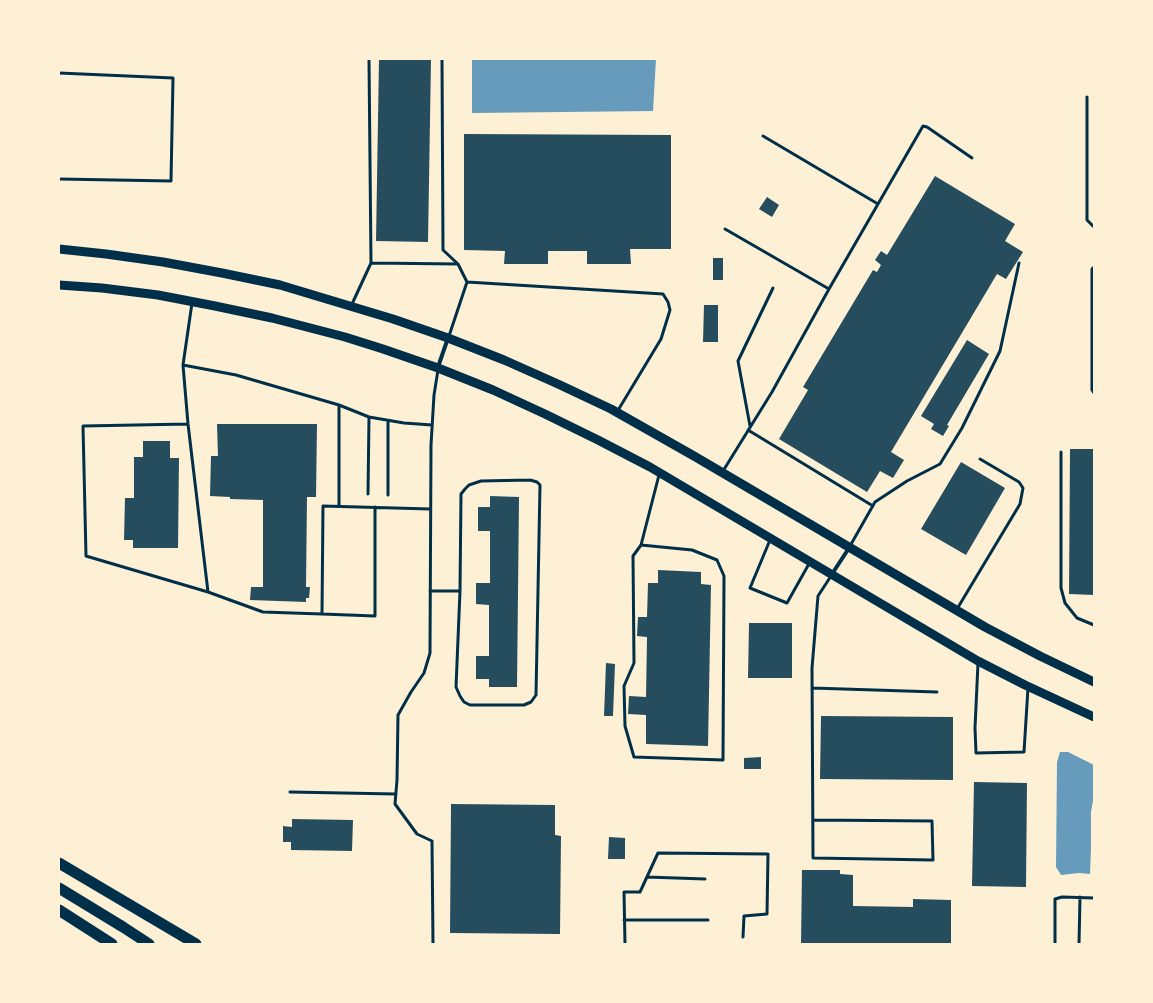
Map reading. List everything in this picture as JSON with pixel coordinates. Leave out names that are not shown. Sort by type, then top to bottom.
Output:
[{"type":"highway","points":[[59,863],[196,944]]},
{"type":"highway","points":[[59,888],[149,944]]},
{"type":"highway","points":[[59,910],[112,944]]},
{"type":"main road","points":[[59,250],[134,258],[208,270],[280,285],[351,306],[448,338],[504,360],[616,412],[722,472],[985,627],[1094,682]]},
{"type":"main road","points":[[59,284],[158,295],[272,318],[345,337],[438,368],[493,390],[598,440],[660,473],[978,661],[1094,717]]},
{"type":"street","points":[[438,368],[448,338]]},
{"type":"street","points":[[832,574],[850,548]]},
{"type":"lane","points":[[351,306],[371,263],[369,59]]},
{"type":"lane","points":[[442,59],[443,250],[458,264],[467,282],[448,338]]},
{"type":"lane","points":[[59,73],[173,78],[171,181],[59,179]]},
{"type":"lane","points":[[1087,97],[1087,220],[1094,227]]},
{"type":"lane","points":[[722,472],[774,388],[923,126],[927,127],[972,158]]},
{"type":"lane","points":[[763,136],[878,204]]},
{"type":"lane","points":[[725,230],[829,289]]},
{"type":"lane","points":[[371,263],[458,264]]},
{"type":"lane","points":[[850,548],[875,502],[907,481],[940,464],[962,428],[1000,351],[1018,263]]},
{"type":"lane","points":[[1094,267],[1092,270],[1092,390],[1094,393]]},
{"type":"lane","points":[[467,282],[663,294],[668,302],[670,310],[660,339],[616,412]]},
{"type":"lane","points":[[750,426],[738,361],[773,288]]},
{"type":"lane","points":[[192,302],[183,365],[188,424],[208,592]]},
{"type":"lane","points":[[183,365],[236,375],[339,405],[369,417],[388,421],[432,425]]},
{"type":"lane","points":[[432,944],[432,841],[418,834],[395,804],[398,715],[424,673],[430,653],[430,509],[432,425],[438,368]]},
{"type":"lane","points":[[339,405],[339,506]]},
{"type":"lane","points":[[368,494],[369,417]]},
{"type":"lane","points":[[388,421],[388,494]]},
{"type":"lane","points":[[188,424],[82,426],[86,556],[208,592],[263,612],[375,616],[375,507]]},
{"type":"lane","points":[[748,430],[873,506]]},
{"type":"lane","points":[[1061,452],[1061,588],[1065,603],[1077,618],[1094,625]]},
{"type":"lane","points":[[956,610],[1020,504],[1023,488],[1019,482],[980,459]]},
{"type":"lane","points":[[641,544],[692,550],[717,560],[724,576],[723,760],[634,757],[625,726],[624,686],[634,663],[633,556],[641,544],[660,473]]},
{"type":"lane","points":[[530,480],[537,482],[540,485],[536,695],[531,702],[524,706],[470,706],[464,702],[460,696],[456,686],[460,591],[461,494],[465,488],[481,481],[530,480]]},
{"type":"lane","points":[[322,614],[323,506],[430,509]]},
{"type":"lane","points":[[771,538],[750,588],[787,603],[810,561]]},
{"type":"lane","points":[[813,820],[932,821],[933,860],[813,858],[812,668],[818,596],[832,574]]},
{"type":"lane","points":[[430,591],[460,591]]},
{"type":"lane","points":[[978,661],[975,728],[976,753],[1024,752],[1028,686]]},
{"type":"lane","points":[[812,688],[937,692]]},
{"type":"lane","points":[[290,792],[396,794]]},
{"type":"lane","points":[[625,944],[624,892],[640,892],[658,853],[768,854],[767,914],[744,916],[743,937]]},
{"type":"lane","points":[[647,877],[705,879]]},
{"type":"lane","points":[[1055,944],[1055,899],[1062,896],[1094,898]]},
{"type":"lane","points":[[1080,897],[1080,944]]},
{"type":"lane","points":[[624,920],[708,920]]},
{"type":"water","points":[[472,59],[656,59],[653,111],[472,113]]},
{"type":"water","points":[[1060,752],[1068,752],[1094,765],[1094,795],[1091,812],[1090,874],[1079,873],[1061,875],[1056,867],[1057,762]]},
{"type":"building","points":[[379,59],[431,59],[428,242],[376,241]]},
{"type":"building","points":[[464,134],[671,135],[671,249],[630,249],[631,264],[587,264],[587,251],[548,251],[548,264],[504,264],[505,251],[464,250]]},
{"type":"building","points":[[935,176],[1015,224],[1005,241],[1023,252],[1006,279],[997,274],[891,452],[904,460],[893,478],[880,471],[867,492],[779,439],[808,390],[803,387],[873,270],[877,272],[881,265],[875,260],[881,251],[887,255]]},
{"type":"building","points":[[767,197],[779,205],[772,217],[759,209]]},
{"type":"building","points":[[713,258],[723,258],[723,280],[713,280]]},
{"type":"building","points":[[704,305],[718,305],[718,342],[703,342]]},
{"type":"building","points":[[967,340],[989,354],[947,425],[949,426],[943,436],[931,429],[934,424],[921,416]]},
{"type":"building","points":[[217,424],[317,424],[316,497],[307,497],[306,587],[310,587],[309,598],[306,598],[306,602],[250,600],[251,587],[263,587],[263,500],[230,499],[230,497],[210,496],[211,456],[218,456]]},
{"type":"building","points":[[143,441],[170,441],[170,458],[179,458],[178,548],[133,548],[133,540],[124,540],[125,498],[134,498],[134,457],[143,457]]},
{"type":"building","points":[[1070,449],[1094,449],[1094,595],[1069,594]]},
{"type":"building","points":[[961,462],[1005,488],[966,555],[921,529]]},
{"type":"building","points":[[490,496],[519,497],[517,687],[489,687],[489,679],[476,679],[476,656],[489,656],[489,605],[476,604],[476,583],[490,583],[490,531],[478,531],[478,507],[490,507]]},
{"type":"building","points":[[658,570],[701,572],[701,584],[711,585],[708,746],[646,744],[646,715],[628,714],[629,696],[646,697],[647,637],[637,636],[638,617],[647,617],[648,583],[658,583]]},
{"type":"building","points":[[749,623],[792,623],[792,678],[748,678]]},
{"type":"building","points":[[606,663],[615,664],[613,716],[604,716]]},
{"type":"building","points":[[821,716],[953,717],[953,780],[820,779]]},
{"type":"building","points":[[761,757],[761,769],[744,769],[744,758]]},
{"type":"building","points":[[974,782],[1027,783],[1026,887],[972,886]]},
{"type":"building","points":[[451,804],[555,805],[555,835],[561,836],[560,934],[450,933]]},
{"type":"building","points":[[292,819],[353,820],[352,851],[291,850],[291,842],[283,842],[283,826],[292,827]]},
{"type":"building","points":[[609,837],[625,838],[625,859],[608,859]]},
{"type":"building","points":[[802,870],[840,870],[840,874],[853,875],[853,906],[913,907],[913,899],[951,900],[951,944],[801,944]]}]
